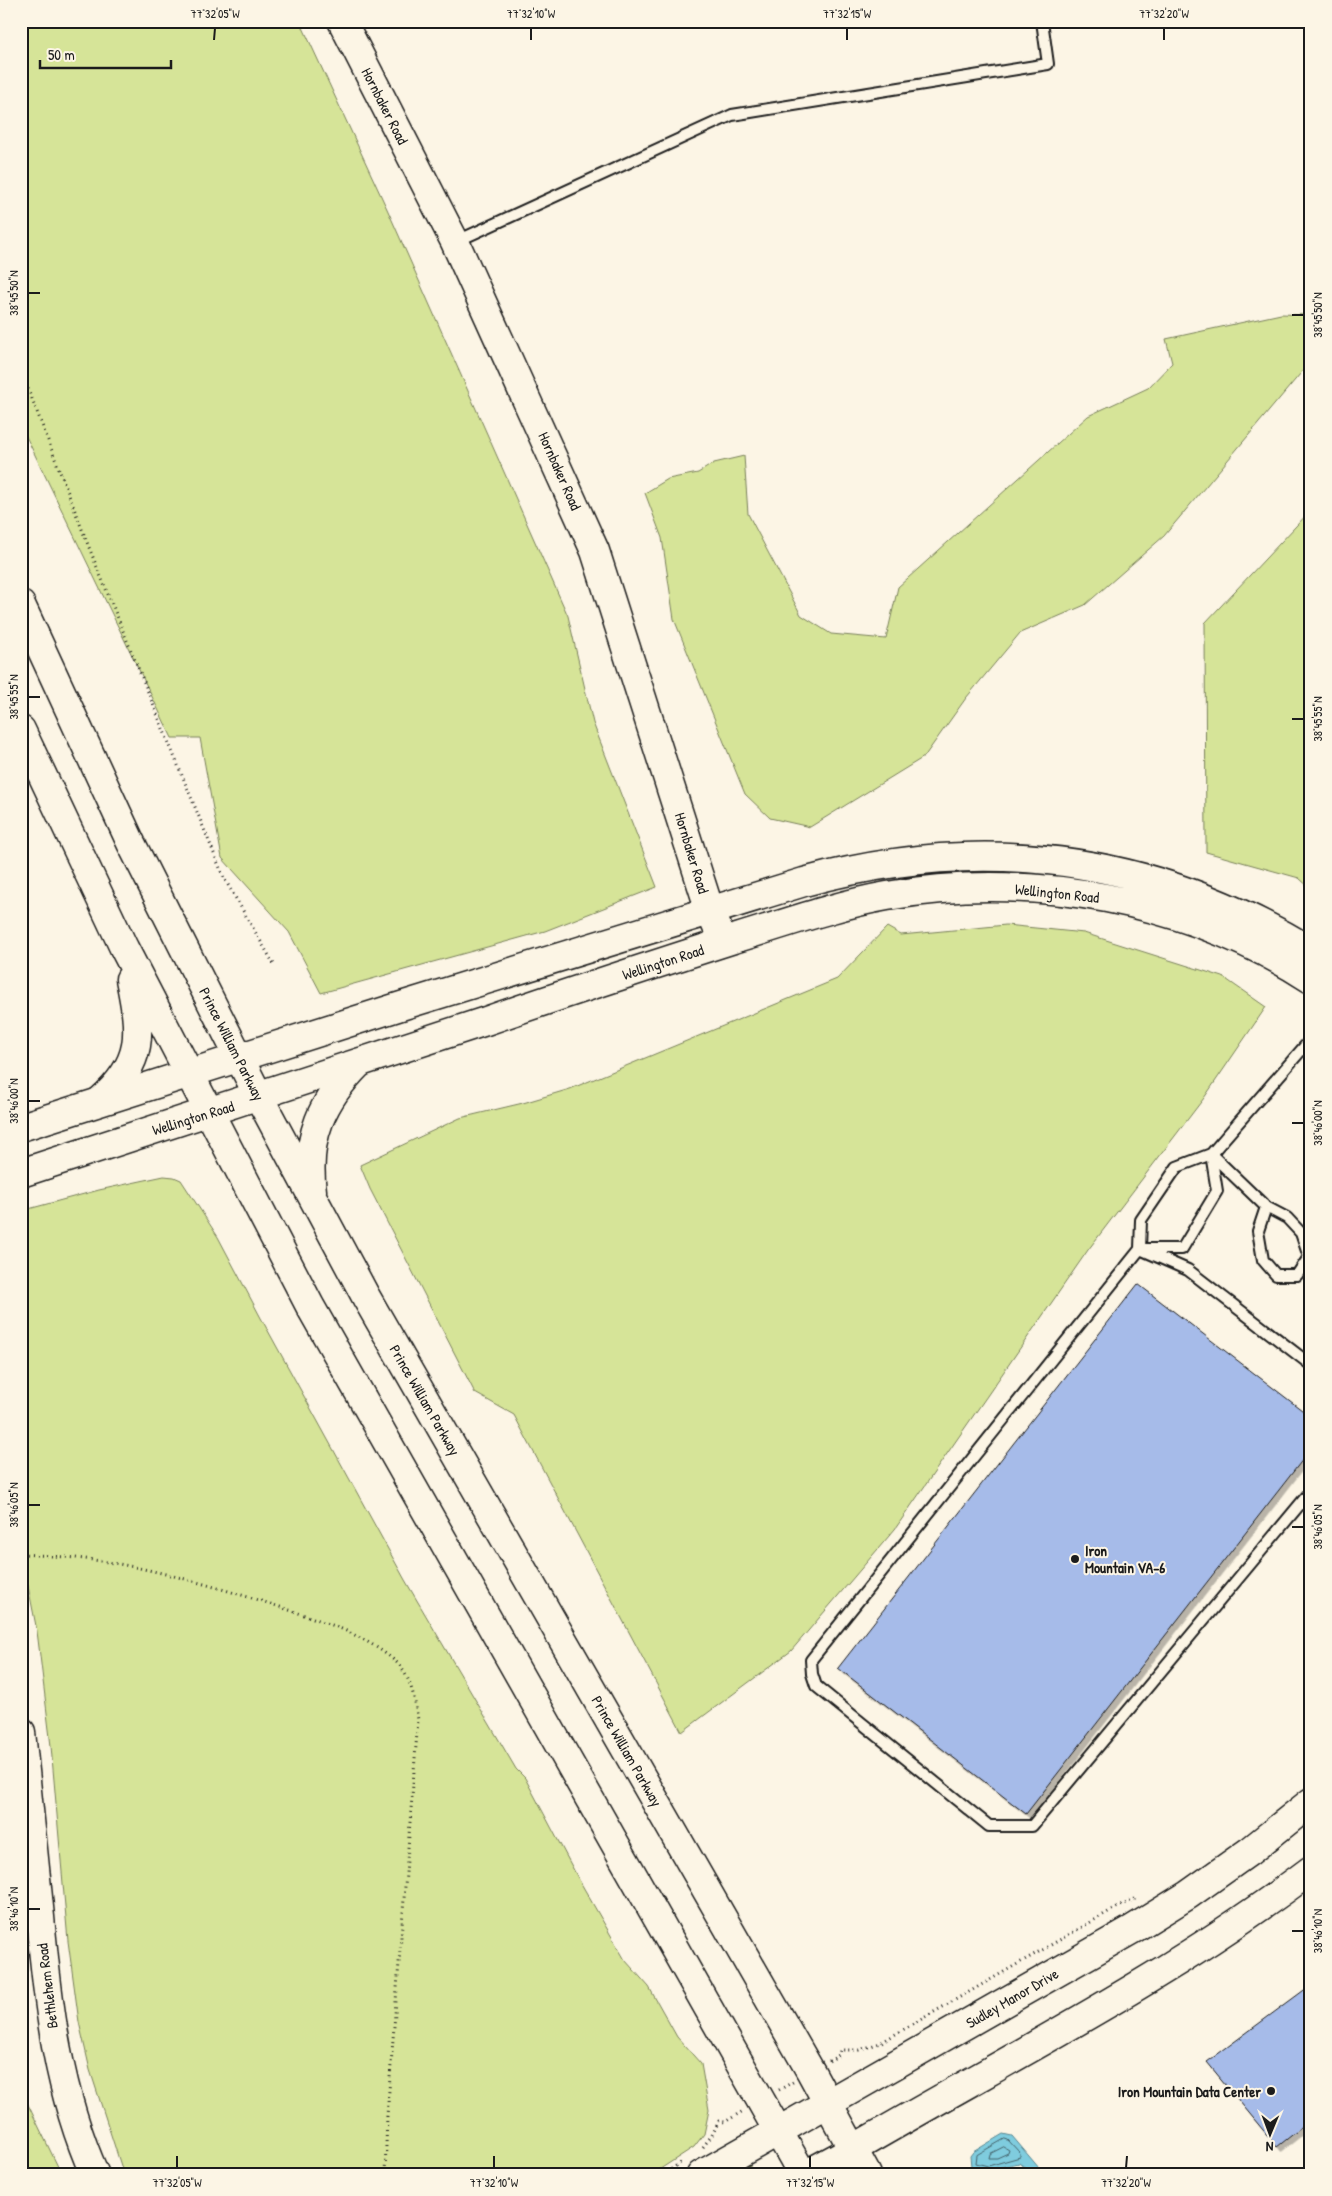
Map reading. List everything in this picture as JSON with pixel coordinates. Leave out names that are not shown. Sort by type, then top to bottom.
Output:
[{"type":"main road","name":"Hornbaker Road","points":[[342,21],[455,242],[595,551],[710,911],[724,942]]},
{"type":"main road","name":"Prince William Parkway","points":[[21,605],[131,842],[238,1057],[314,1200],[387,1332],[811,2072],[867,2175]]},
{"type":"main road","points":[[21,730],[124,948],[310,1306],[804,2175],[989,2072],[1194,1952],[1262,1907],[1311,1870]]},
{"type":"main road","name":"Wellington Road","points":[[21,1127],[238,1057],[710,911],[833,874],[872,866],[961,856],[1046,859],[1112,870],[1199,895],[1245,915],[1311,951]]},
{"type":"main road","name":"Wellington Road","points":[[21,1173],[259,1097],[724,942],[838,907],[887,896],[929,890],[984,887],[1081,893],[1131,903],[1180,917],[1218,931],[1258,949],[1311,978]]},
{"type":"main road","points":[[100,1101],[118,1086],[127,1071],[135,1055],[139,1035],[137,1011],[124,948]]},
{"type":"main road","points":[[314,1200],[310,1166],[312,1143],[318,1120],[342,1080],[359,1063]]},
{"type":"main road","name":"Bethlehem Road","points":[[21,1732],[48,1999],[55,2049],[67,2099],[95,2175]]},
{"type":"main road","name":"Sudley Manor Drive","points":[[697,2160],[778,2132],[1133,1929],[1188,1895],[1250,1851],[1311,1802]]},
{"type":"lane","points":[[455,242],[732,115],[1048,64],[1042,21]]},
{"type":"lane","points":[[1311,1039],[1211,1154],[1178,1167],[1141,1220],[1140,1249],[811,1660],[812,1674],[816,1686],[989,1826],[1032,1826],[1311,1492]]},
{"type":"lane","points":[[1211,1154],[1266,1207],[1287,1218],[1301,1232],[1309,1257],[1297,1275],[1276,1275],[1263,1260],[1258,1231],[1266,1207]]},
{"type":"lane","points":[[1140,1249],[1182,1249],[1217,1192],[1211,1154]]},
{"type":"lane","points":[[1140,1249],[1188,1270],[1311,1366]]},
{"type":"path","points":[[21,370],[90,550],[224,878],[275,966]]},
{"type":"path","points":[[21,1554],[68,1557],[129,1566],[253,1599],[328,1623],[356,1635],[397,1662],[409,1682],[416,1700],[418,1720],[387,2116],[385,2175]]},
{"type":"path","points":[[663,2175],[697,2160],[719,2121],[725,2122],[811,2072],[839,2055],[840,2050],[860,2050],[880,2042],[1110,1911],[1144,1895]]},
{"type":"green space","points":[[21,21],[300,21],[388,211],[568,616],[593,723],[657,887],[545,931],[321,993],[289,932],[222,858],[200,738],[172,738],[21,426]]},
{"type":"green space","points":[[1281,314],[1311,315],[1311,361],[1164,536],[1085,605],[1020,633],[966,698],[924,757],[810,827],[770,818],[745,794],[674,619],[662,538],[645,493],[668,479],[698,473],[714,463],[744,456],[748,514],[801,615],[831,634],[886,639],[898,587],[1088,416],[1148,388],[1172,363],[1166,339]]},
{"type":"green space","points":[[1311,510],[1311,889],[1299,878],[1206,852],[1205,623]]},
{"type":"green space","points":[[1006,925],[1084,933],[1223,977],[1266,1007],[1204,1098],[1088,1250],[895,1529],[791,1651],[682,1732],[514,1415],[475,1393],[370,1189],[360,1165],[460,1118],[523,1103],[570,1089],[837,979],[887,927],[901,935]]},
{"type":"green space","points":[[164,1176],[181,1180],[218,1237],[405,1580],[516,1769],[525,1778],[578,1878],[625,1960],[649,1987],[677,2037],[701,2064],[709,2110],[704,2134],[694,2147],[651,2175],[124,2175],[90,2070],[79,2022],[68,1941],[51,1746],[37,1631],[21,1551],[21,1211],[99,1190]]},
{"type":"green space","points":[[21,2090],[62,2175],[21,2175]]},
{"type":"green space","points":[[743,2164],[750,2164],[750,2172],[747,2175],[724,2175]]},
{"type":"water","points":[[1003,2134],[1012,2136],[1045,2175],[1031,2175],[1030,2171],[1019,2163],[982,2171],[971,2166],[970,2156],[973,2152]]},
{"type":"building","name":"Iron Mountain VA-6","points":[[1138,1284],[1311,1417],[1311,1449],[1026,1814],[838,1668]]},
{"type":"building","name":"Iron Mountain Data Center","points":[[1311,1985],[1311,2120],[1277,2147],[1207,2062]]},
{"type":"place","name":"Iron Mountain VA-6","points":[[1075,1559]]},
{"type":"place","name":"Iron Mountain Data Center","points":[[1271,2091]]}]
